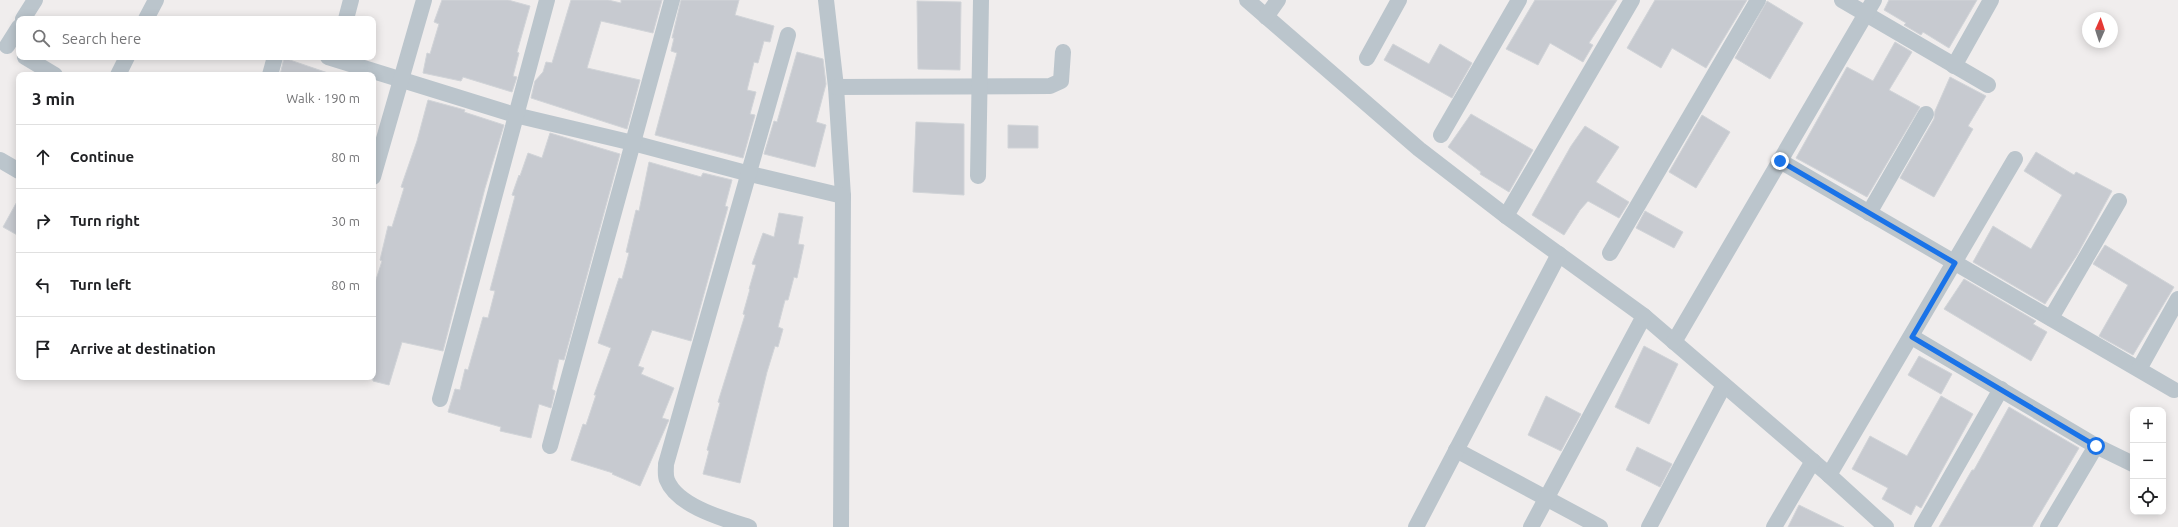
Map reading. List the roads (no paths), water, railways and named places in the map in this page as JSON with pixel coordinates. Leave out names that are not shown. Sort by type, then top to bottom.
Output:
[{"type":"street","points":[[25,16],[35,0]]},
{"type":"street","points":[[148,16],[156,0]]},
{"type":"street","points":[[347,16],[351,0]]},
{"type":"street","points":[[376,166],[424,0]]},
{"type":"street","points":[[440,399],[547,0]]},
{"type":"street","points":[[550,446],[672,0]]},
{"type":"street","points":[[826,0],[836,87],[843,196],[841,527]]},
{"type":"street","points":[[978,176],[978,85],[981,0]]},
{"type":"street","points":[[1247,0],[1419,149],[1506,216],[1644,316],[1830,475],[1886,527]]},
{"type":"street","points":[[1266,18],[1278,0]]},
{"type":"street","points":[[1367,58],[1399,0]]},
{"type":"street","points":[[1441,135],[1519,0]]},
{"type":"street","points":[[1506,216],[1632,0]]},
{"type":"street","points":[[1610,252],[1758,0]]},
{"type":"street","points":[[1842,0],[1988,85]]},
{"type":"street","points":[[1674,342],[1874,0]]},
{"type":"street","points":[[1954,66],[1991,0]]},
{"type":"street","points":[[9,47],[16,32]]},
{"type":"street","points":[[749,527],[713,515],[692,504],[675,491],[666,479],[666,464],[750,174],[788,36]]},
{"type":"street","points":[[836,87],[1057,85],[1061,81],[1063,52]]},
{"type":"street","points":[[30,60],[50,72]]},
{"type":"street","points":[[120,72],[126,60]]},
{"type":"street","points":[[271,72],[274,60]]},
{"type":"street","points":[[339,60],[515,115],[843,196]]},
{"type":"street","points":[[1869,213],[1926,114]]},
{"type":"street","points":[[1830,475],[2015,159]]},
{"type":"street","points":[[0,160],[16,168]]},
{"type":"street","points":[[1780,161],[2174,390]]},
{"type":"street","points":[[2051,318],[2119,201]]},
{"type":"street","points":[[1416,527],[1559,254]]},
{"type":"street","points":[[2139,369],[2178,299]]},
{"type":"street","points":[[1531,527],[1545,498],[1644,316]]},
{"type":"street","points":[[1912,337],[2096,446],[2130,463]]},
{"type":"street","points":[[1649,527],[1724,384]]},
{"type":"street","points":[[1922,527],[2001,389]]},
{"type":"street","points":[[2048,527],[2096,446]]},
{"type":"street","points":[[1456,450],[1600,527]]},
{"type":"street","points":[[1774,527],[1813,461]]}]
